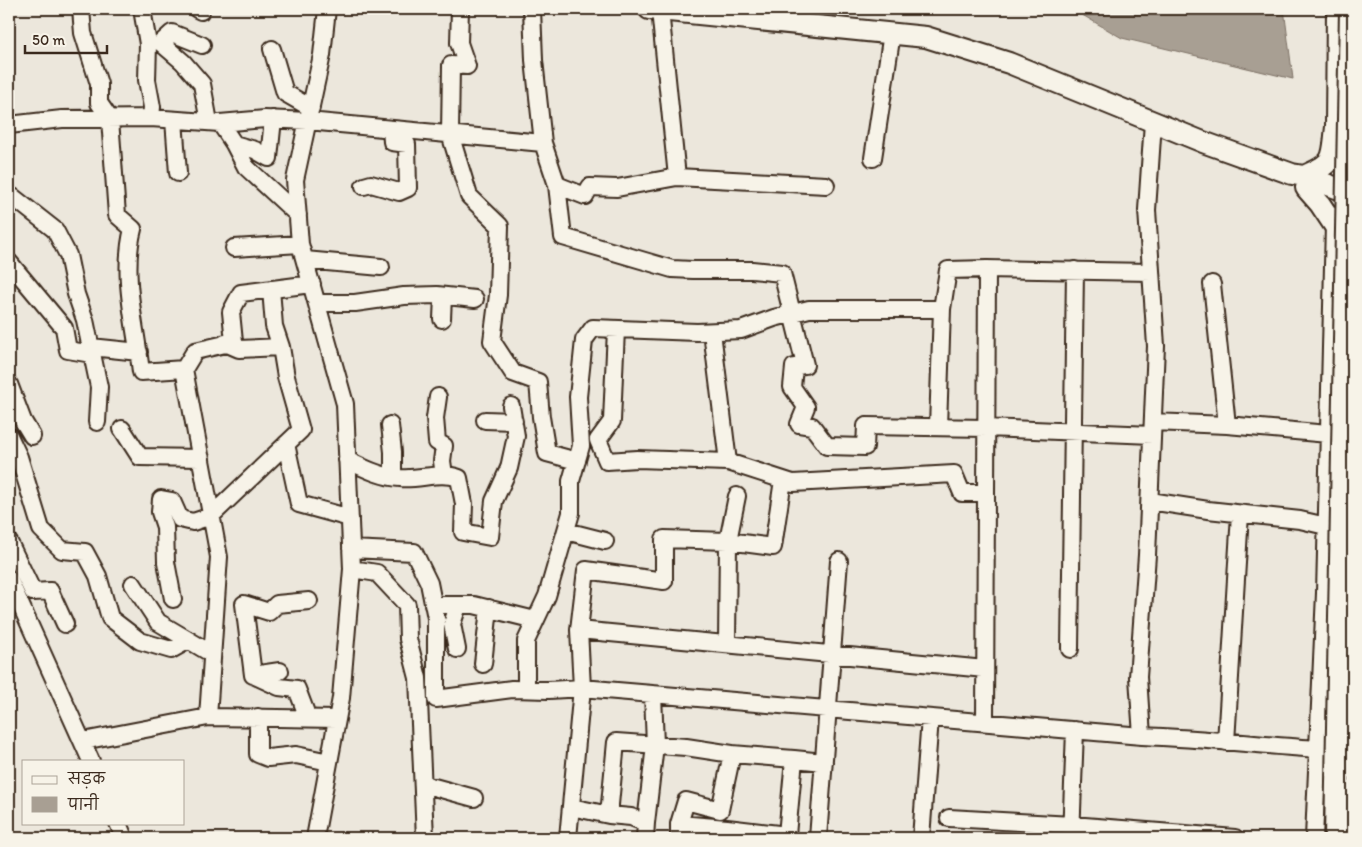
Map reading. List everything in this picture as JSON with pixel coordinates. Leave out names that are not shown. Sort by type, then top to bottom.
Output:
[{"type":"highway","points":[[1337,838],[1352,9]]},
{"type":"main road","points":[[655,9],[926,37],[1009,63],[1202,142],[1346,197]]},
{"type":"main road","points":[[1301,179],[1331,160],[1334,146],[1336,127],[1337,9]]},
{"type":"main road","points":[[1301,179],[1334,225]]},
{"type":"street","points":[[80,9],[83,33],[99,84],[99,103],[110,119],[117,215],[133,229],[130,243],[130,291],[141,372],[184,369]]},
{"type":"street","points":[[142,9],[148,44],[147,80],[152,106],[151,118]]},
{"type":"street","points":[[197,9],[201,9]]},
{"type":"street","points":[[315,838],[341,698],[352,569],[345,404],[300,244],[295,180],[322,55],[327,9]]},
{"type":"street","points":[[460,9],[459,43],[467,66],[451,65],[450,134],[470,196],[500,226],[498,295],[492,340],[513,373],[538,382],[547,453],[577,461]]},
{"type":"street","points":[[532,9],[534,60],[543,143],[556,185],[563,237],[672,269],[752,270],[782,273],[805,365],[794,367],[792,387],[806,407],[799,424],[812,426],[827,446],[865,447],[866,426],[1073,432],[1227,425],[1328,434]]},
{"type":"street","points":[[655,9],[677,177]]},
{"type":"street","points":[[202,45],[172,33],[161,43],[183,62],[202,84],[215,122],[234,144],[246,167],[298,215]]},
{"type":"street","points":[[873,158],[892,33]]},
{"type":"street","points":[[272,49],[285,93],[310,115]]},
{"type":"street","points":[[9,125],[62,119],[151,118],[215,122],[310,115],[391,129],[543,143]]},
{"type":"street","points":[[234,144],[256,150],[269,158],[273,119]]},
{"type":"street","points":[[174,120],[178,173]]},
{"type":"street","points":[[1142,736],[1138,677],[1150,501],[1156,346],[1147,210],[1153,122]]},
{"type":"street","points":[[364,186],[371,184],[399,192],[408,188],[407,144],[392,142],[391,129]]},
{"type":"street","points":[[556,185],[585,196],[590,187],[617,188],[677,177],[826,185]]},
{"type":"street","points":[[9,197],[13,197],[55,230],[68,255],[76,294],[85,320],[98,387],[97,422]]},
{"type":"street","points":[[1314,838],[1326,526],[1334,225]]},
{"type":"street","points":[[234,248],[300,244]]},
{"type":"street","points":[[305,260],[381,267]]},
{"type":"street","points":[[9,262],[64,328],[68,350],[139,352]]},
{"type":"street","points":[[985,722],[987,269]]},
{"type":"street","points":[[938,427],[942,309],[948,270],[1151,272]]},
{"type":"street","points":[[1070,649],[1074,270]]},
{"type":"street","points":[[208,717],[219,557],[184,369],[195,351],[234,342],[231,312],[240,293],[312,284]]},
{"type":"street","points":[[1212,284],[1227,425]]},
{"type":"street","points":[[173,598],[166,562],[165,527],[160,512],[161,499],[172,501],[180,519],[193,522],[211,516],[301,430],[274,326],[271,289]]},
{"type":"street","points":[[317,303],[355,303],[404,296],[443,296],[475,299]]},
{"type":"street","points":[[442,318],[443,296]]},
{"type":"street","points":[[526,689],[526,641],[547,596],[571,513],[571,481],[580,446],[578,397],[584,340],[593,328],[712,332],[741,330],[774,318],[809,309],[942,309]]},
{"type":"street","points":[[598,440],[612,421],[616,329]]},
{"type":"street","points":[[712,332],[728,462]]},
{"type":"street","points":[[225,344],[239,350],[281,347]]},
{"type":"street","points":[[9,384],[14,412],[32,436]]},
{"type":"street","points":[[438,397],[435,418],[437,442],[444,446],[442,461],[444,475]]},
{"type":"street","points":[[347,460],[372,472],[400,479],[450,474],[459,478],[464,504],[464,532],[490,537],[494,501],[509,468],[516,436],[512,413],[485,420]]},
{"type":"street","points":[[390,425],[393,477]]},
{"type":"street","points":[[579,425],[598,440],[607,461],[728,462],[793,483],[954,474],[962,493],[986,493]]},
{"type":"street","points":[[122,429],[140,457],[201,458]]},
{"type":"street","points":[[9,436],[19,457],[41,529],[62,550],[86,552],[98,576],[110,618],[140,641],[171,650],[189,640]]},
{"type":"street","points":[[286,444],[299,504],[350,518]]},
{"type":"street","points":[[568,838],[582,688],[579,630],[586,570],[664,581],[664,539],[728,541],[773,547],[784,480]]},
{"type":"street","points":[[727,644],[728,541],[737,496]]},
{"type":"street","points":[[1150,501],[1240,514],[1300,520],[1326,526]]},
{"type":"street","points":[[1226,742],[1240,514]]},
{"type":"street","points":[[566,531],[605,541]]},
{"type":"street","points":[[9,542],[33,592],[50,591],[65,624]]},
{"type":"street","points":[[351,548],[414,552],[430,583],[436,618],[436,699],[512,689],[582,688],[1142,736],[1318,749]]},
{"type":"street","points":[[818,838],[839,561]]},
{"type":"street","points":[[352,569],[377,573],[407,605],[408,639],[418,678],[425,838]]},
{"type":"street","points":[[9,579],[92,760]]},
{"type":"street","points":[[133,584],[158,622],[212,654]]},
{"type":"street","points":[[253,675],[244,604],[269,612],[277,604],[310,601]]},
{"type":"street","points":[[433,605],[474,605],[536,620]]},
{"type":"street","points":[[457,649],[452,624],[458,606]]},
{"type":"street","points":[[483,664],[489,608]]},
{"type":"street","points":[[579,630],[985,668]]},
{"type":"street","points":[[253,675],[280,670]]},
{"type":"street","points":[[253,675],[279,687],[297,690],[308,718]]},
{"type":"street","points":[[646,831],[655,745],[653,694]]},
{"type":"street","points":[[83,741],[208,717],[337,719]]},
{"type":"street","points":[[258,717],[258,754],[268,758],[296,755],[329,762]]},
{"type":"street","points":[[921,838],[930,718]]},
{"type":"street","points":[[1072,831],[1075,730]]},
{"type":"street","points":[[609,815],[616,742],[686,747],[732,754],[824,762]]},
{"type":"street","points":[[732,754],[720,810],[686,801],[679,831],[726,828],[787,835],[794,758]]},
{"type":"street","points":[[423,784],[474,798]]},
{"type":"street","points":[[571,806],[609,815],[631,816],[646,831]]},
{"type":"street","points":[[949,818],[1072,831],[1235,838]]},
{"type":"street","points":[[118,824],[124,838]]},
{"type":"water","points":[[1072,9],[1284,9],[1293,79],[1122,38]]}]
